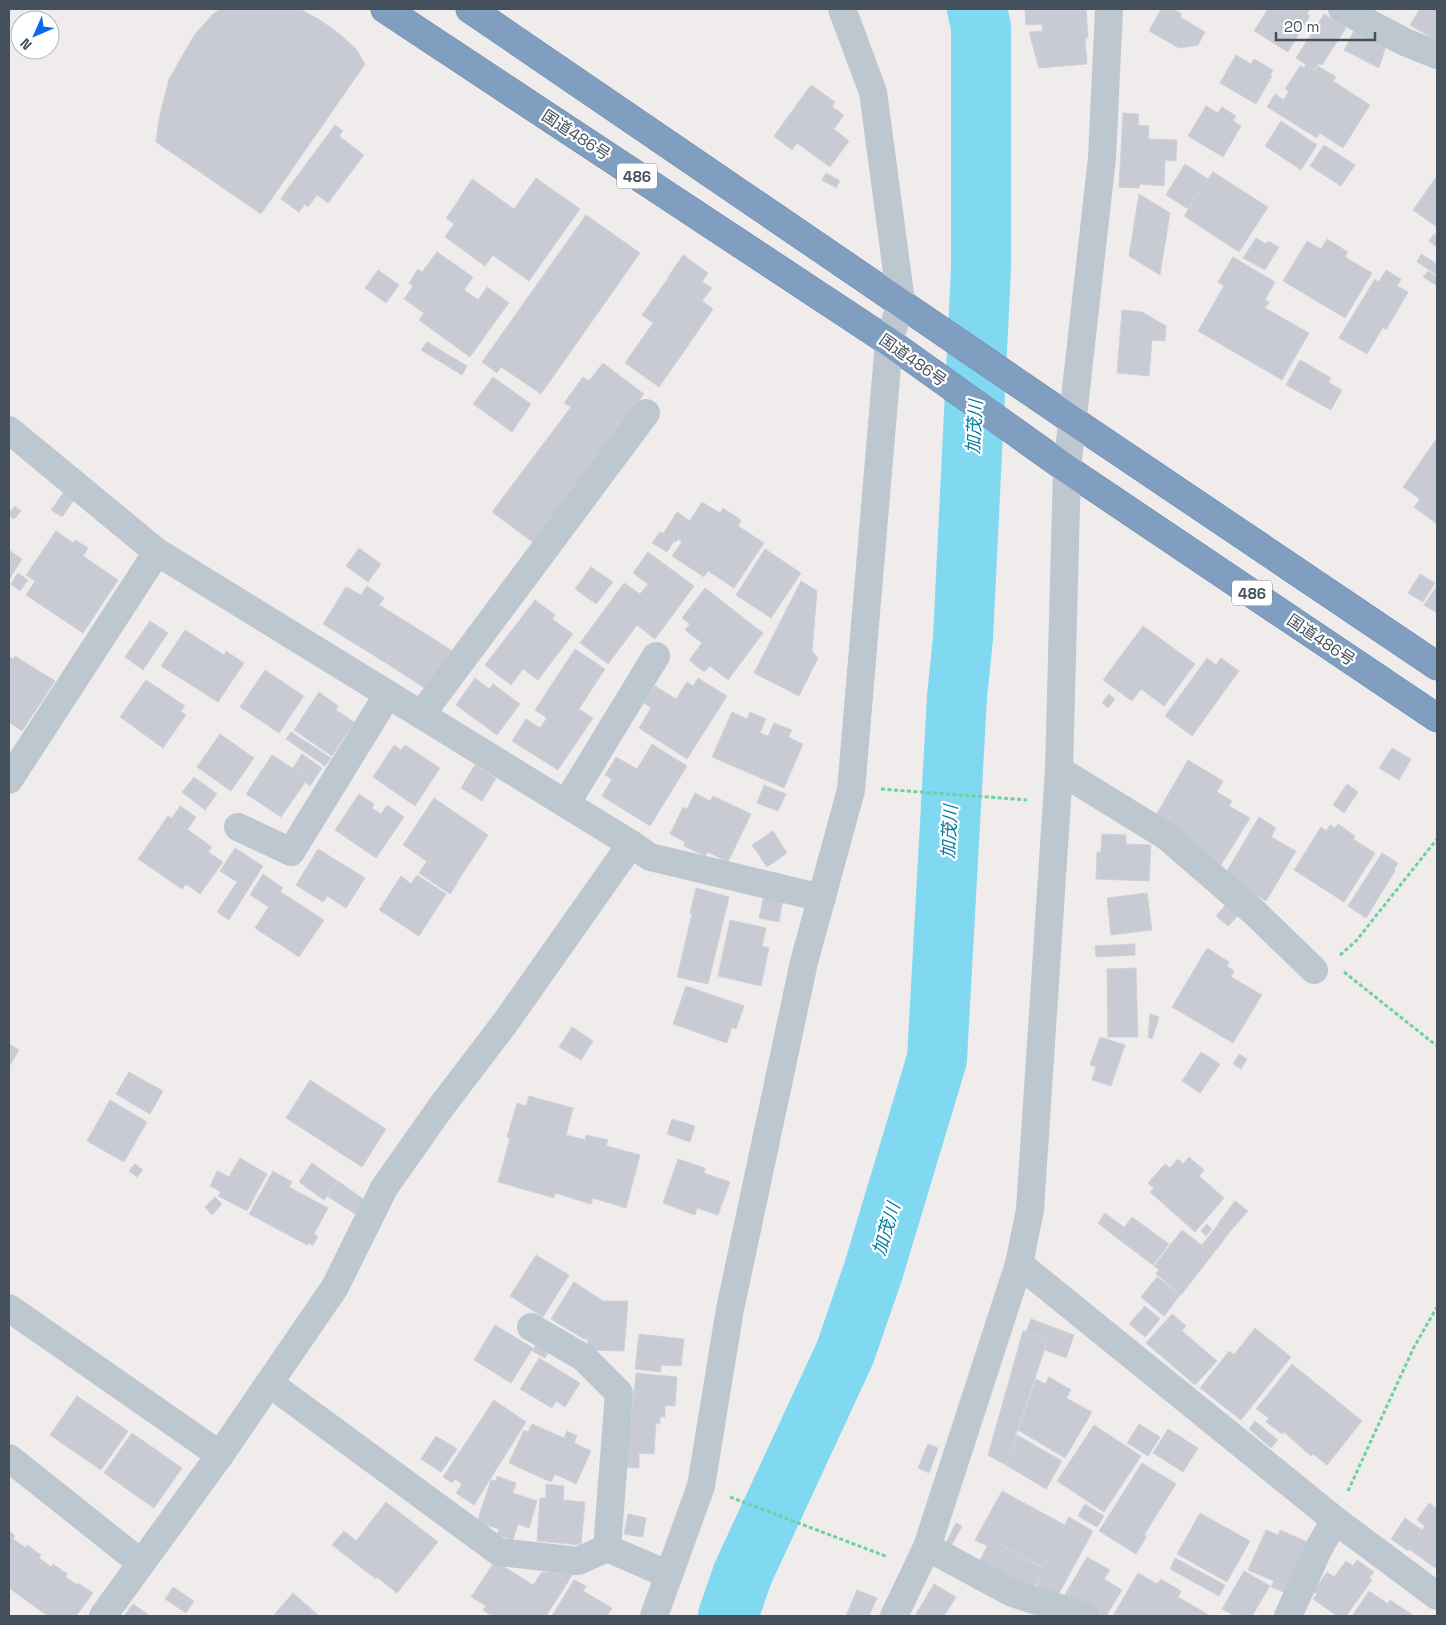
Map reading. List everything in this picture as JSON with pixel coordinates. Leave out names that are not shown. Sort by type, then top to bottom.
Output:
[{"type":"highway","name":"国道486号","points":[[385,9],[889,342],[1067,469],[1437,718]]},
{"type":"highway","name":"486","points":[[470,9],[1072,420],[1437,666]]},
{"type":"street","points":[[654,1616],[701,1486],[730,1309],[804,962],[851,790],[889,342],[901,302],[873,92],[842,9]]},
{"type":"street","points":[[894,1616],[927,1547],[1019,1264],[1030,1210],[1059,770],[1067,469],[1102,158],[1109,9]]},
{"type":"street","points":[[1342,9],[1407,43],[1437,55]]},
{"type":"street","points":[[421,715],[646,412]]},
{"type":"street","points":[[9,430],[157,552],[650,857],[822,898]]},
{"type":"street","points":[[9,780],[157,552]]},
{"type":"street","points":[[566,804],[656,656]]},
{"type":"street","points":[[238,826],[291,852],[388,694]]},
{"type":"street","points":[[1059,770],[1166,836],[1255,913],[1323,966]]},
{"type":"street","points":[[103,1616],[220,1454],[335,1287],[384,1188],[441,1107],[505,1023],[631,844]]},
{"type":"street","points":[[1019,1264],[1335,1520],[1437,1596]]},
{"type":"street","points":[[9,1308],[220,1454]]},
{"type":"street","points":[[531,1327],[584,1358],[618,1393],[608,1548]]},
{"type":"street","points":[[269,1383],[499,1552],[578,1561],[608,1548],[669,1575]]},
{"type":"street","points":[[9,1458],[141,1563]]},
{"type":"street","points":[[1288,1616],[1319,1548],[1335,1520]]},
{"type":"street","points":[[927,1547],[1012,1592],[1085,1616]]},
{"type":"path","points":[[873,788],[1025,800]]},
{"type":"path","points":[[1437,839],[1356,941],[1323,966],[1437,1046]]},
{"type":"path","points":[[1335,1520],[1414,1347],[1437,1307]]},
{"type":"path","points":[[701,1486],[858,1545]]},
{"type":"building","points":[[221,9],[300,9],[341,35],[356,49],[365,64],[261,214],[156,142],[159,119],[169,79],[195,34],[213,14]]},
{"type":"building","points":[[1025,9],[1086,9],[1088,38],[1085,38],[1087,64],[1039,68],[1029,32],[1043,31],[1042,24],[1026,25]]},
{"type":"building","points":[[1161,9],[1173,9],[1182,14],[1180,17],[1205,32],[1198,45],[1179,48],[1149,31]]},
{"type":"building","points":[[1268,9],[1305,9],[1309,11],[1307,14],[1310,16],[1288,52],[1254,31]]},
{"type":"building","points":[[1420,9],[1437,9],[1437,41],[1410,25]]},
{"type":"building","points":[[1324,14],[1346,28],[1322,65],[1318,64],[1314,70],[1296,58]]},
{"type":"building","points":[[1355,29],[1386,46],[1379,68],[1344,50]]},
{"type":"building","points":[[1236,55],[1251,64],[1254,59],[1273,70],[1270,75],[1272,76],[1256,104],[1220,83]]},
{"type":"building","points":[[1306,65],[1315,71],[1318,66],[1336,77],[1333,81],[1370,105],[1343,148],[1279,107],[1289,91],[1285,89],[1300,66],[1304,68]]},
{"type":"building","points":[[811,85],[835,102],[832,107],[844,115],[834,129],[849,141],[830,167],[797,143],[792,150],[774,136]]},
{"type":"building","points":[[1275,94],[1284,100],[1279,107],[1320,133],[1317,138],[1267,107]]},
{"type":"building","points":[[1206,106],[1218,113],[1222,107],[1236,116],[1233,121],[1241,126],[1223,157],[1188,136]]},
{"type":"building","points":[[1123,113],[1139,114],[1138,125],[1149,126],[1148,139],[1177,140],[1176,161],[1165,160],[1164,186],[1140,184],[1139,188],[1119,187]]},
{"type":"building","points":[[1281,121],[1317,145],[1301,170],[1265,146]]},
{"type":"building","points":[[335,125],[343,131],[339,136],[364,155],[328,203],[295,179]]},
{"type":"building","points":[[1324,145],[1355,165],[1341,186],[1310,166]]},
{"type":"building","points":[[1185,164],[1208,179],[1188,209],[1166,195]]},
{"type":"building","points":[[1213,172],[1268,207],[1239,252],[1184,216]]},
{"type":"building","points":[[826,173],[840,181],[836,188],[822,180]]},
{"type":"building","points":[[1437,176],[1437,227],[1413,210]]},
{"type":"building","points":[[536,178],[580,209],[529,281],[463,234],[472,220],[454,207],[472,179],[514,209]]},
{"type":"building","points":[[295,179],[317,195],[308,207],[286,191]]},
{"type":"building","points":[[286,191],[305,204],[299,212],[281,199]]},
{"type":"building","points":[[1139,194],[1170,213],[1160,275],[1129,256]]},
{"type":"building","points":[[454,207],[472,220],[463,234],[493,255],[485,266],[445,237],[454,224],[446,218]]},
{"type":"building","points":[[586,215],[640,253],[541,394],[501,367],[497,373],[482,362]]},
{"type":"building","points":[[1434,234],[1437,236],[1437,247],[1429,241]]},
{"type":"building","points":[[1256,238],[1266,244],[1268,241],[1279,247],[1265,270],[1243,258]]},
{"type":"building","points":[[1327,239],[1348,252],[1345,257],[1372,273],[1345,318],[1283,281],[1307,241],[1321,249]]},
{"type":"building","points":[[437,252],[473,277],[464,290],[500,315],[470,357],[419,320],[424,313],[404,299],[413,286],[409,283],[418,269],[422,272]]},
{"type":"building","points":[[1421,254],[1437,264],[1437,275],[1417,262]]},
{"type":"building","points":[[683,255],[708,273],[702,282],[712,288],[702,301],[668,277]]},
{"type":"building","points":[[1233,257],[1275,282],[1265,300],[1269,302],[1265,308],[1309,333],[1282,380],[1198,331],[1224,286],[1218,282]]},
{"type":"building","points":[[378,270],[399,285],[386,303],[365,288]]},
{"type":"building","points":[[1386,270],[1401,279],[1397,286],[1408,292],[1386,330],[1383,327],[1367,354],[1339,338],[1375,279],[1379,282]]},
{"type":"building","points":[[1428,271],[1437,277],[1437,286],[1423,277]]},
{"type":"building","points":[[669,277],[713,309],[687,347],[642,315]]},
{"type":"building","points":[[487,287],[509,303],[500,315],[478,300]]},
{"type":"building","points":[[1122,310],[1142,312],[1166,326],[1165,341],[1152,340],[1149,376],[1117,373]]},
{"type":"building","points":[[653,323],[687,347],[659,387],[625,363]]},
{"type":"building","points":[[427,342],[467,366],[462,375],[421,350]]},
{"type":"building","points":[[1300,360],[1331,378],[1328,382],[1342,390],[1331,410],[1286,385]]},
{"type":"building","points":[[603,363],[644,394],[534,543],[492,512],[571,407],[564,403],[583,377],[589,381]]},
{"type":"building","points":[[493,377],[531,404],[512,432],[473,404]]},
{"type":"building","points":[[1437,438],[1437,524],[1414,507],[1420,499],[1403,487]]},
{"type":"building","points":[[63,493],[74,500],[62,517],[51,510]]},
{"type":"building","points":[[702,502],[720,513],[723,508],[741,520],[738,526],[764,543],[734,588],[708,571],[704,577],[672,556],[682,542],[678,539]]},
{"type":"building","points":[[15,506],[21,511],[14,519],[9,513]]},
{"type":"building","points":[[677,512],[690,521],[676,542],[663,534]]},
{"type":"building","points":[[56,531],[73,543],[75,540],[88,548],[83,556],[118,580],[83,633],[26,595],[35,581],[26,575]]},
{"type":"building","points":[[660,532],[674,541],[667,552],[652,543]]},
{"type":"building","points":[[359,548],[381,564],[368,582],[346,566]]},
{"type":"building","points":[[765,549],[801,573],[771,618],[736,595]]},
{"type":"building","points":[[9,550],[22,559],[9,580]]},
{"type":"building","points":[[648,552],[694,586],[655,639],[637,625],[608,664],[580,643],[624,583],[640,594],[648,584],[633,573]]},
{"type":"building","points":[[591,567],[613,582],[596,604],[575,589]]},
{"type":"building","points":[[18,573],[28,580],[20,591],[11,584]]},
{"type":"building","points":[[1420,574],[1435,583],[1423,602],[1408,593]]},
{"type":"building","points":[[801,581],[817,591],[812,651],[818,658],[799,696],[754,673]]},
{"type":"building","points":[[367,586],[384,598],[379,605],[410,624],[386,663],[323,624],[346,587],[361,595]]},
{"type":"building","points":[[1437,586],[1437,613],[1424,605]]},
{"type":"building","points":[[705,588],[763,633],[728,680],[710,666],[704,672],[689,660],[702,643],[685,630],[690,624],[682,618]]},
{"type":"building","points":[[535,600],[555,615],[552,619],[573,634],[538,680],[523,669],[511,685],[485,665]]},
{"type":"building","points":[[150,621],[168,633],[143,670],[125,657]]},
{"type":"building","points":[[410,624],[454,652],[429,691],[386,663]]},
{"type":"building","points":[[1143,626],[1195,664],[1164,706],[1141,689],[1132,701],[1103,680]]},
{"type":"building","points":[[185,630],[224,655],[226,651],[244,663],[218,702],[161,666]]},
{"type":"building","points":[[575,649],[605,669],[579,709],[593,718],[558,770],[512,741],[526,719],[540,728],[547,718],[535,710]]},
{"type":"building","points":[[9,656],[13,659],[15,656],[55,681],[22,731],[9,722]]},
{"type":"building","points":[[1207,658],[1216,665],[1221,658],[1239,671],[1192,736],[1165,716]]},
{"type":"building","points":[[265,670],[304,696],[279,733],[240,707]]},
{"type":"building","points":[[475,678],[489,689],[493,684],[520,704],[497,735],[456,705]]},
{"type":"building","points":[[698,678],[727,696],[687,759],[639,728],[651,708],[644,703],[655,686],[676,699],[687,682],[693,686]]},
{"type":"building","points":[[146,680],[185,706],[181,711],[186,715],[163,748],[120,717]]},
{"type":"building","points":[[319,692],[338,706],[336,710],[354,722],[332,756],[294,730]]},
{"type":"building","points":[[1109,694],[1115,699],[1108,708],[1102,703]]},
{"type":"building","points":[[732,712],[747,719],[750,712],[766,719],[760,733],[768,736],[774,723],[792,730],[788,737],[803,744],[784,788],[712,757]]},
{"type":"building","points":[[291,732],[331,758],[325,766],[286,739]]},
{"type":"building","points":[[220,734],[254,758],[231,791],[197,767]]},
{"type":"building","points":[[652,744],[687,766],[650,826],[602,796],[612,779],[605,775],[616,757],[637,769]]},
{"type":"building","points":[[394,745],[401,750],[405,745],[440,768],[415,806],[373,777]]},
{"type":"building","points":[[1392,748],[1411,759],[1399,780],[1379,768]]},
{"type":"building","points":[[302,754],[322,768],[310,786],[305,782],[308,778],[293,768]]},
{"type":"building","points":[[272,755],[308,778],[281,817],[246,794]]},
{"type":"building","points":[[1188,760],[1223,781],[1217,792],[1232,801],[1229,806],[1250,818],[1221,865],[1179,840],[1155,817]]},
{"type":"building","points":[[475,765],[496,778],[482,801],[461,788]]},
{"type":"building","points":[[194,777],[217,794],[205,810],[182,792]]},
{"type":"building","points":[[1347,784],[1358,792],[1344,813],[1333,805]]},
{"type":"building","points":[[764,785],[786,794],[778,811],[757,803]]},
{"type":"building","points":[[695,793],[710,801],[713,796],[751,814],[728,862],[708,852],[705,856],[684,846],[685,842],[670,834],[683,807],[687,809]]},
{"type":"building","points":[[359,794],[374,804],[372,808],[381,814],[387,805],[404,817],[376,858],[335,830]]},
{"type":"building","points":[[434,798],[488,835],[457,882],[403,845]]},
{"type":"building","points":[[180,806],[196,817],[187,830],[172,818]]},
{"type":"building","points":[[168,816],[212,847],[208,852],[223,862],[200,894],[186,884],[182,889],[138,859]]},
{"type":"building","points":[[1259,817],[1276,828],[1271,837],[1296,851],[1266,901],[1224,876]]},
{"type":"building","points":[[1338,824],[1355,836],[1353,839],[1375,853],[1344,902],[1294,870],[1321,827],[1326,831],[1330,825],[1335,828]]},
{"type":"building","points":[[773,831],[787,853],[767,867],[752,845]]},
{"type":"building","points":[[1102,834],[1126,835],[1126,844],[1151,845],[1149,881],[1096,879],[1097,852],[1101,852]]},
{"type":"building","points":[[235,848],[263,866],[229,920],[217,912],[237,882],[220,871]]},
{"type":"building","points":[[318,849],[365,878],[346,908],[327,896],[323,902],[296,885]]},
{"type":"building","points":[[1382,853],[1398,863],[1366,918],[1348,906]]},
{"type":"building","points":[[427,861],[458,882],[450,894],[419,873]]},
{"type":"building","points":[[263,874],[283,888],[269,907],[250,895]]},
{"type":"building","points":[[417,875],[446,894],[419,936],[379,910],[401,876],[411,884]]},
{"type":"building","points":[[696,888],[729,897],[708,984],[677,977],[692,914],[690,913]]},
{"type":"building","points":[[279,891],[324,920],[299,957],[255,928]]},
{"type":"building","points":[[1147,893],[1152,930],[1111,935],[1107,898]]},
{"type":"building","points":[[764,895],[783,899],[779,922],[759,918]]},
{"type":"building","points":[[1228,902],[1240,914],[1228,926],[1216,916]]},
{"type":"building","points":[[730,920],[766,928],[762,946],[769,948],[761,986],[718,976]]},
{"type":"building","points":[[1135,944],[1135,955],[1096,957],[1095,946]]},
{"type":"building","points":[[1207,948],[1229,962],[1227,966],[1234,971],[1231,977],[1262,995],[1233,1043],[1172,1007]]},
{"type":"building","points":[[1136,968],[1138,1037],[1108,1037],[1107,969]]},
{"type":"building","points":[[686,986],[744,1006],[736,1029],[732,1027],[727,1043],[673,1024]]},
{"type":"building","points":[[1150,1014],[1159,1017],[1152,1039],[1148,1037]]},
{"type":"building","points":[[572,1027],[593,1041],[581,1060],[559,1047]]},
{"type":"building","points":[[1100,1037],[1125,1045],[1111,1086],[1092,1080],[1096,1067],[1090,1065]]},
{"type":"building","points":[[9,1044],[19,1050],[9,1067]]},
{"type":"building","points":[[1201,1052],[1220,1064],[1200,1093],[1182,1081]]},
{"type":"building","points":[[1239,1054],[1247,1059],[1241,1069],[1233,1064]]},
{"type":"building","points":[[129,1072],[163,1091],[150,1114],[116,1094]]},
{"type":"building","points":[[310,1080],[386,1129],[362,1167],[286,1118]]},
{"type":"building","points":[[529,1096],[573,1108],[566,1135],[585,1140],[586,1135],[608,1140],[606,1146],[640,1155],[626,1208],[593,1198],[591,1204],[555,1193],[554,1198],[498,1182],[510,1138],[507,1137],[517,1103],[526,1106]]},
{"type":"building","points":[[110,1100],[147,1122],[124,1162],[87,1141]]},
{"type":"building","points":[[672,1119],[695,1126],[690,1142],[667,1134]]},
{"type":"building","points":[[1189,1157],[1204,1170],[1199,1176],[1224,1198],[1195,1232],[1150,1192],[1154,1188],[1148,1183],[1165,1164],[1170,1168],[1178,1159],[1183,1164]]},
{"type":"building","points":[[240,1158],[267,1174],[247,1211],[218,1196],[221,1192],[210,1186],[217,1171],[229,1177]]},
{"type":"building","points":[[678,1159],[705,1168],[704,1173],[730,1182],[718,1215],[697,1208],[695,1215],[663,1203]]},
{"type":"building","points":[[312,1163],[337,1181],[324,1200],[299,1182]]},
{"type":"building","points":[[135,1164],[143,1170],[137,1177],[129,1171]]},
{"type":"building","points":[[273,1171],[292,1182],[289,1187],[328,1208],[314,1234],[318,1237],[313,1245],[308,1243],[307,1245],[249,1214]]},
{"type":"building","points":[[338,1181],[366,1201],[357,1215],[327,1196]]},
{"type":"building","points":[[215,1197],[222,1204],[212,1215],[205,1207]]},
{"type":"building","points":[[1235,1201],[1248,1211],[1228,1234],[1217,1225]]},
{"type":"building","points":[[1105,1213],[1125,1228],[1117,1238],[1098,1223]]},
{"type":"building","points":[[1132,1217],[1169,1244],[1153,1265],[1117,1238]]},
{"type":"building","points":[[1207,1224],[1212,1229],[1206,1236],[1201,1231]]},
{"type":"building","points":[[1217,1226],[1228,1234],[1213,1254],[1202,1245]]},
{"type":"building","points":[[1182,1230],[1213,1254],[1181,1295],[1156,1274],[1159,1270],[1154,1266]]},
{"type":"building","points":[[536,1255],[569,1275],[543,1317],[510,1296]]},
{"type":"building","points":[[1157,1277],[1180,1295],[1164,1316],[1141,1297]]},
{"type":"building","points":[[574,1282],[603,1301],[628,1301],[624,1351],[587,1350],[588,1339],[584,1339],[551,1319]]},
{"type":"building","points":[[1145,1306],[1160,1319],[1145,1337],[1129,1324]]},
{"type":"building","points":[[1172,1314],[1186,1326],[1182,1331],[1217,1361],[1195,1385],[1146,1343]]},
{"type":"building","points":[[1031,1319],[1074,1335],[1066,1358],[1045,1350],[1048,1339],[1026,1332]]},
{"type":"building","points":[[495,1325],[533,1348],[511,1383],[474,1360]]},
{"type":"building","points":[[1255,1328],[1291,1357],[1241,1420],[1200,1388],[1229,1351],[1234,1355]]},
{"type":"building","points":[[1023,1331],[1048,1339],[1006,1465],[988,1455]]},
{"type":"building","points":[[639,1334],[684,1339],[681,1366],[661,1365],[661,1372],[635,1369]]},
{"type":"building","points":[[537,1343],[549,1351],[545,1358],[532,1351]]},
{"type":"building","points":[[539,1358],[580,1383],[565,1407],[556,1401],[552,1408],[520,1389]]},
{"type":"building","points":[[1292,1364],[1362,1421],[1327,1465],[1313,1454],[1311,1456],[1284,1432],[1282,1434],[1266,1422],[1269,1418],[1256,1409]]},
{"type":"building","points":[[636,1373],[677,1377],[675,1406],[665,1405],[665,1417],[660,1417],[660,1424],[656,1423],[654,1454],[639,1453],[639,1468],[626,1467]]},
{"type":"building","points":[[1049,1377],[1071,1390],[1066,1398],[1092,1412],[1065,1458],[1018,1430],[1036,1379],[1045,1384]]},
{"type":"building","points":[[77,1396],[128,1431],[101,1470],[50,1435]]},
{"type":"building","points":[[494,1400],[526,1422],[474,1505],[456,1493],[462,1484],[455,1479],[452,1483],[443,1477]]},
{"type":"building","points":[[1255,1421],[1278,1440],[1271,1448],[1249,1429]]},
{"type":"building","points":[[532,1424],[564,1438],[567,1431],[577,1436],[574,1443],[591,1451],[576,1484],[555,1474],[551,1482],[509,1463],[524,1430],[528,1432]]},
{"type":"building","points":[[1139,1424],[1160,1437],[1148,1456],[1127,1443]]},
{"type":"building","points":[[1094,1425],[1141,1456],[1104,1512],[1057,1481]]},
{"type":"building","points":[[1168,1429],[1198,1448],[1183,1472],[1153,1453]]},
{"type":"building","points":[[132,1433],[182,1468],[154,1508],[104,1473]]},
{"type":"building","points":[[1017,1435],[1062,1461],[1046,1489],[1006,1465]]},
{"type":"building","points":[[436,1436],[457,1449],[441,1472],[421,1459]]},
{"type":"building","points":[[928,1444],[938,1448],[929,1473],[918,1468]]},
{"type":"building","points":[[1142,1463],[1176,1484],[1144,1535],[1147,1536],[1136,1554],[1099,1531]]},
{"type":"building","points":[[497,1476],[516,1483],[513,1493],[537,1501],[529,1528],[518,1524],[513,1540],[497,1535],[499,1529],[477,1522],[491,1480],[496,1481]]},
{"type":"building","points":[[546,1484],[564,1486],[563,1500],[585,1502],[581,1545],[537,1541],[540,1498],[546,1498]]},
{"type":"building","points":[[1002,1491],[1065,1525],[1042,1567],[991,1539],[987,1546],[975,1540]]},
{"type":"building","points":[[386,1502],[438,1542],[397,1593],[332,1545],[344,1531],[356,1541]]},
{"type":"building","points":[[1429,1503],[1437,1509],[1437,1566],[1435,1568],[1409,1549],[1425,1526],[1417,1520]]},
{"type":"building","points":[[1085,1504],[1104,1516],[1097,1527],[1078,1516]]},
{"type":"building","points":[[1200,1513],[1250,1541],[1227,1582],[1177,1554]]},
{"type":"building","points":[[628,1514],[646,1518],[643,1537],[624,1534]]},
{"type":"building","points":[[1069,1517],[1093,1531],[1057,1597],[1036,1585],[1044,1569],[1042,1567]]},
{"type":"building","points":[[1405,1518],[1422,1530],[1408,1551],[1391,1539]]},
{"type":"building","points":[[956,1523],[962,1526],[951,1546],[946,1543]]},
{"type":"building","points":[[1266,1530],[1278,1535],[1280,1530],[1307,1542],[1286,1593],[1271,1587],[1274,1581],[1248,1570]]},
{"type":"building","points":[[9,1531],[15,1536],[13,1539],[26,1548],[27,1545],[41,1555],[39,1558],[51,1567],[53,1564],[67,1574],[66,1577],[77,1585],[78,1583],[93,1593],[76,1616],[48,1616],[9,1588]]},
{"type":"building","points":[[991,1539],[1044,1569],[1031,1593],[978,1564]]},
{"type":"building","points":[[1087,1557],[1110,1570],[1104,1579],[1122,1590],[1106,1616],[1096,1616],[1063,1598]]},
{"type":"building","points":[[1175,1558],[1225,1585],[1219,1596],[1170,1569]]},
{"type":"building","points":[[1357,1560],[1374,1572],[1369,1578],[1372,1580],[1346,1616],[1337,1616],[1313,1599],[1317,1594],[1313,1592],[1327,1572],[1334,1577],[1346,1561],[1353,1566]]},
{"type":"building","points":[[495,1561],[533,1585],[542,1572],[573,1574],[546,1616],[492,1616],[483,1610],[486,1606],[471,1597]]},
{"type":"building","points":[[1244,1571],[1270,1586],[1252,1616],[1235,1616],[1222,1609]]},
{"type":"building","points":[[1138,1573],[1157,1584],[1161,1579],[1181,1591],[1178,1597],[1209,1615],[1113,1616]]},
{"type":"building","points":[[574,1580],[586,1586],[583,1591],[612,1608],[607,1616],[552,1616]]},
{"type":"building","points":[[934,1584],[956,1597],[944,1616],[919,1616],[916,1614]]},
{"type":"building","points":[[173,1587],[194,1601],[186,1613],[165,1599]]},
{"type":"building","points":[[857,1590],[877,1598],[869,1616],[846,1616]]},
{"type":"building","points":[[1369,1591],[1388,1604],[1390,1600],[1414,1616],[1352,1616]]},
{"type":"building","points":[[293,1593],[319,1616],[273,1616]]},
{"type":"building","points":[[133,1604],[150,1616],[124,1616]]},
{"type":"waterway","name":"加茂川","points":[[728,1616],[743,1573],[845,1353],[873,1272],[937,1059],[957,697],[963,638],[981,269],[981,27],[977,9]]}]
